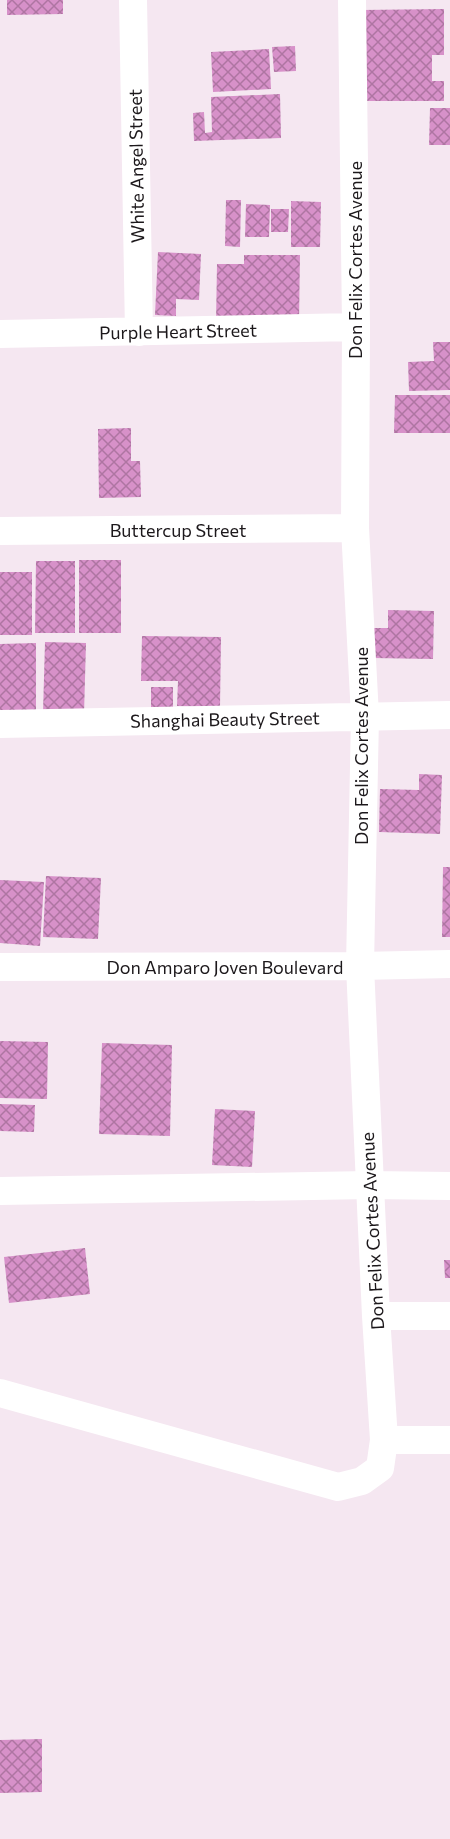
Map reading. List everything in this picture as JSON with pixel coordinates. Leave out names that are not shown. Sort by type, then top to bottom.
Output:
[{"type":"street","name":"White Angel Street","points":[[133,0],[139,332]]},
{"type":"street","name":"Don Felix Cortes Avenue","points":[[0,1393],[338,1487],[362,1481],[380,1468],[384,1440],[360,966],[365,716],[355,528],[356,327],[352,0]]},
{"type":"street","name":"Purple Heart Street","points":[[0,334],[356,327]]},
{"type":"street","name":"Buttercup Street","points":[[0,531],[355,528]]},
{"type":"street","name":"Shanghai Beauty Street","points":[[0,724],[450,715]]},
{"type":"street","name":"Don Amparo Joven Boulevard","points":[[0,967],[450,964]]},
{"type":"street","points":[[0,1191],[370,1185],[450,1186]]},
{"type":"street","points":[[376,1316],[450,1316]]},
{"type":"street","points":[[384,1440],[450,1440]]},
{"type":"building","points":[[7,0],[63,0],[63,14],[7,15]]},
{"type":"building","points":[[444,9],[444,55],[432,55],[432,81],[444,81],[444,101],[360,101],[361,10]]},
{"type":"building","points":[[295,46],[296,71],[274,72],[272,47]]},
{"type":"building","points":[[269,49],[271,89],[213,92],[211,52]]},
{"type":"building","points":[[280,94],[281,138],[194,141],[193,113],[204,112],[205,133],[212,132],[211,97]]},
{"type":"building","points":[[430,108],[450,108],[450,145],[429,145]]},
{"type":"building","points":[[226,200],[241,200],[240,247],[225,246]]},
{"type":"building","points":[[291,201],[321,202],[320,247],[291,247]]},
{"type":"building","points":[[246,204],[270,205],[269,237],[245,237]]},
{"type":"building","points":[[271,209],[289,209],[288,232],[271,232]]},
{"type":"building","points":[[158,252],[201,254],[199,300],[176,299],[176,316],[155,315]]},
{"type":"building","points":[[244,255],[300,255],[299,323],[216,322],[217,264],[244,264]]},
{"type":"building","points":[[433,342],[450,342],[450,390],[409,391],[408,362],[434,361]]},
{"type":"building","points":[[395,395],[450,395],[450,433],[394,433]]},
{"type":"building","points":[[131,428],[131,461],[140,461],[141,497],[99,498],[98,429]]},
{"type":"building","points":[[79,560],[121,560],[121,633],[79,633]]},
{"type":"building","points":[[36,561],[75,561],[75,633],[35,633]]},
{"type":"building","points":[[0,572],[32,572],[32,635],[0,635]]},
{"type":"building","points":[[388,610],[434,611],[433,659],[372,658],[373,628],[388,628]]},
{"type":"building","points":[[142,636],[221,637],[220,707],[177,706],[178,681],[141,681]]},
{"type":"building","points":[[45,642],[86,643],[84,714],[43,713]]},
{"type":"building","points":[[36,643],[36,710],[0,711],[0,644]]},
{"type":"building","points":[[151,687],[173,687],[173,713],[151,712]]},
{"type":"building","points":[[419,774],[442,775],[440,834],[379,832],[380,789],[419,790]]},
{"type":"building","points":[[443,867],[450,867],[450,937],[442,937]]},
{"type":"building","points":[[46,876],[101,878],[98,939],[43,937]]},
{"type":"building","points":[[0,880],[44,882],[40,946],[0,943]]},
{"type":"building","points":[[0,1041],[48,1042],[47,1099],[0,1098]]},
{"type":"building","points":[[102,1043],[172,1045],[170,1136],[99,1134]]},
{"type":"building","points":[[0,1104],[35,1105],[34,1132],[0,1131]]},
{"type":"building","points":[[215,1109],[255,1111],[252,1167],[212,1165]]},
{"type":"building","points":[[85,1248],[90,1294],[9,1303],[4,1257]]},
{"type":"building","points":[[444,1260],[450,1260],[450,1278],[445,1278]]},
{"type":"building","points":[[42,1739],[42,1792],[0,1793],[0,1740]]}]
